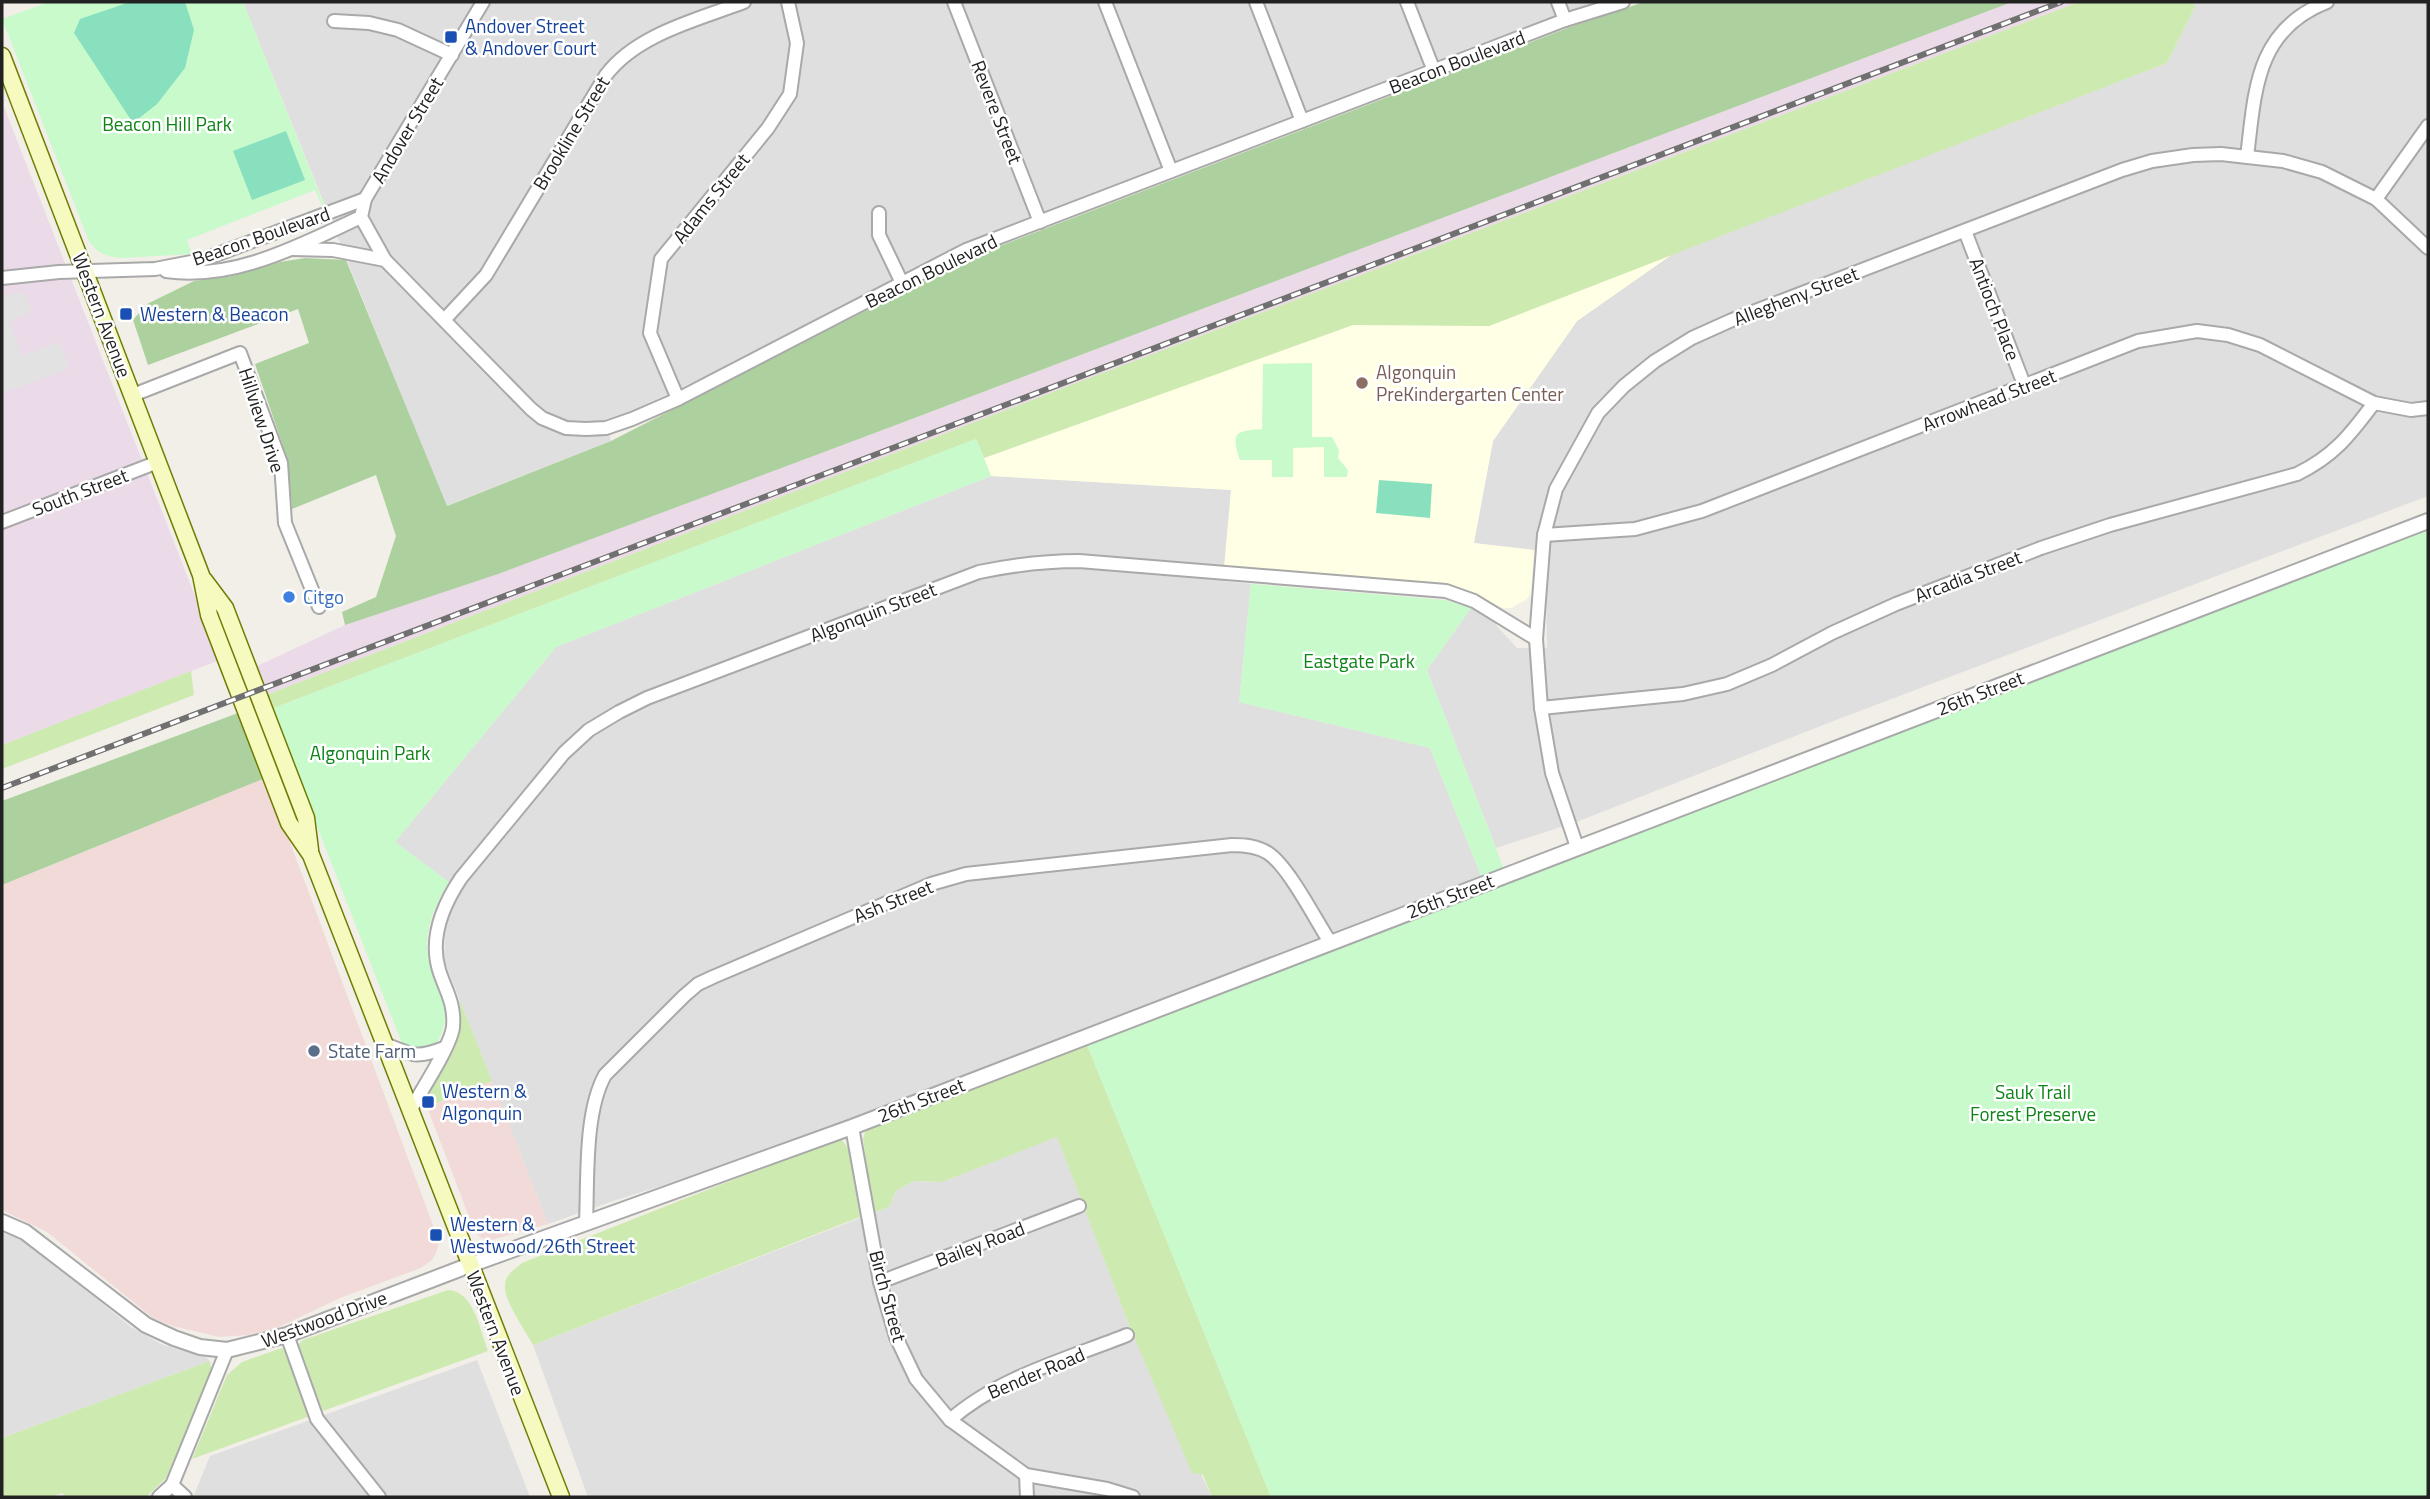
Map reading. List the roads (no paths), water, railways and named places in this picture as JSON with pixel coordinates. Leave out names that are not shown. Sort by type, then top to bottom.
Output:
[{"type":"main road","name":"Western Avenue","points":[[2,56],[201,575],[225,608],[306,818],[311,855],[561,1497]]},
{"type":"street","name":"Andover Street","points":[[361,217],[365,199],[483,2]]},
{"type":"street","name":"Brookline Street","points":[[445,319],[486,275],[606,75],[621,57],[651,38],[744,2]]},
{"type":"street","name":"Adams Street","points":[[678,399],[650,333],[661,259],[768,128],[790,94],[797,43],[788,2]]},
{"type":"street","name":"Revere Street","points":[[954,2],[1040,222]]},
{"type":"street","points":[[1105,2],[1171,171]]},
{"type":"street","points":[[1255,2],[1302,121]]},
{"type":"street","points":[[1407,2],[1434,71]]},
{"type":"street","points":[[1558,2],[1565,20]]},
{"type":"street","name":"Beacon Boulevard","points":[[292,249],[333,250],[386,260],[531,410],[566,428],[606,428],[678,399],[966,250],[1565,20],[1623,2]]},
{"type":"street","points":[[2247,157],[2255,86],[2265,59],[2279,36],[2300,15],[2327,2]]},
{"type":"street","points":[[334,21],[369,23],[398,30],[452,55]]},
{"type":"street","points":[[2376,199],[2428,126]]},
{"type":"street","name":"Allegheny Street","points":[[1577,847],[1552,773],[1541,708],[1536,639],[1544,535],[1556,489],[1598,413],[1655,361],[1692,338],[1732,320],[2122,170],[2152,161],[2193,155],[2221,154],[2283,161],[2322,172],[2376,199],[2428,248]]},
{"type":"street","name":"Beacon Boulevard","points":[[2,278],[59,272],[155,269],[202,260],[365,199]]},
{"type":"street","points":[[879,213],[879,235],[902,283]]},
{"type":"street","points":[[361,217],[386,260]]},
{"type":"street","name":"Beacon Boulevard","points":[[155,269],[184,273],[245,266],[292,249],[361,217]]},
{"type":"street","name":"Antioch Place","points":[[1965,231],[2025,387]]},
{"type":"street","name":"Arrowhead Street","points":[[1544,535],[1635,529],[1702,511],[2138,341],[2197,331],[2228,335],[2260,345],[2374,403],[2411,410],[2428,408]]},
{"type":"street","name":"Hillview Drive","points":[[133,395],[240,353],[281,463],[285,523],[319,607]]},
{"type":"street","name":"Arcadia Street","points":[[1541,708],[1683,694],[1727,684],[1772,666],[1896,604],[2041,548],[2110,525],[2297,474],[2320,464],[2342,445],[2374,403]]},
{"type":"street","name":"South Street","points":[[2,522],[158,462]]},
{"type":"street","name":"26th Street","points":[[470,1265],[852,1127],[2428,521]]},
{"type":"street","name":"Algonquin Street","points":[[411,1109],[452,1031],[453,1007],[438,968],[436,946],[439,922],[447,900],[461,878],[564,753],[589,730],[647,698],[979,572],[1045,561],[1079,561],[1446,591],[1474,601],[1536,639]]},
{"type":"street","name":"Ash Street","points":[[586,1223],[592,1109],[597,1088],[605,1075],[676,1004],[698,984],[931,884],[979,871],[1250,845],[1267,852],[1279,862],[1330,942]]},
{"type":"street","points":[[385,1044],[422,1056],[444,1048]]},
{"type":"street","name":"Birch Street","points":[[852,1127],[880,1282],[897,1337],[916,1379],[950,1420],[1026,1475]]},
{"type":"street","name":"Bailey Road","points":[[880,1282],[1079,1206]]},
{"type":"street","name":"Westwood Drive","points":[[2,1222],[25,1232],[52,1251],[146,1325],[200,1347],[228,1350],[287,1335],[470,1265]]},
{"type":"street","points":[[287,1335],[317,1419],[379,1497]]},
{"type":"street","name":"Bender Road","points":[[950,1420],[968,1404],[999,1386],[1127,1335]]},
{"type":"street","points":[[159,1497],[172,1485],[228,1350]]},
{"type":"street","points":[[1027,1497],[1026,1475],[1107,1489],[1133,1497]]},
{"type":"street","points":[[172,1485],[184,1497]]},
{"type":"railway","points":[[2,788],[2061,2]]},
{"type":"place","name":"Andover Street & Andover Court","points":[[451,37]]},
{"type":"place","name":"Western & Beacon","points":[[126,314]]},
{"type":"place","name":"Algonquin PreKindergarten Center","points":[[1362,383]]},
{"type":"place","name":"Citgo","points":[[289,597]]},
{"type":"place","name":"State Farm","points":[[314,1051]]},
{"type":"place","name":"Western & Algonquin","points":[[428,1102]]},
{"type":"place","name":"Western & Westwood/26th Street","points":[[436,1235]]},
{"type":"park label","name":"Beacon Hill Park","points":[[167,124]]},
{"type":"park label","name":"Eastgate Park","points":[[1359,661]]},
{"type":"park label","name":"Algonquin Park","points":[[370,753]]},
{"type":"park label","name":"Sauk Trail Forest Preserve","points":[[2033,1103]]}]
